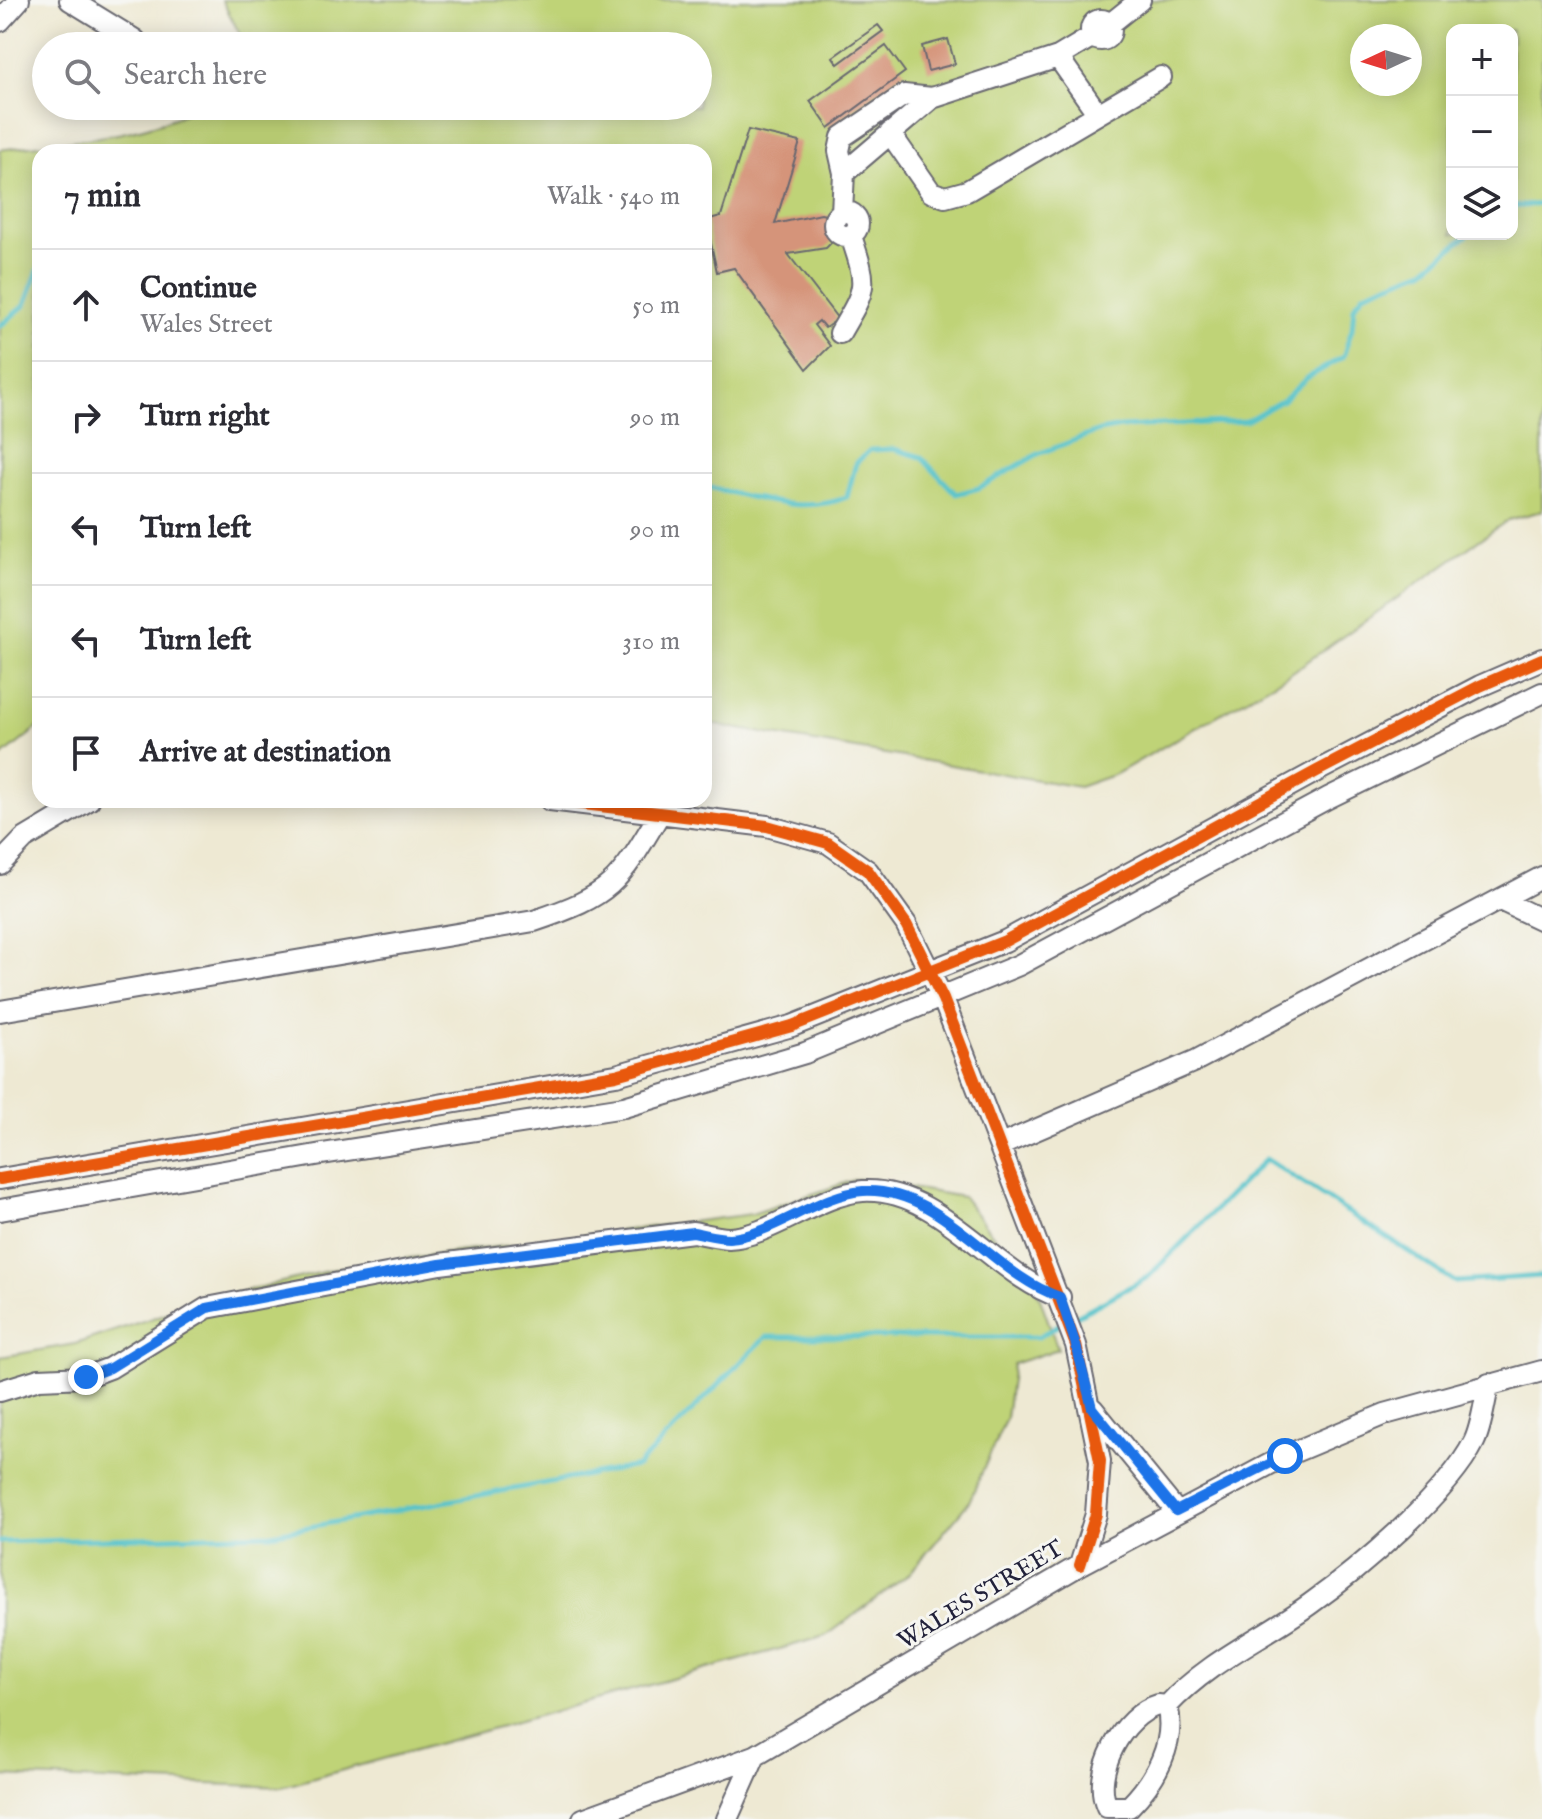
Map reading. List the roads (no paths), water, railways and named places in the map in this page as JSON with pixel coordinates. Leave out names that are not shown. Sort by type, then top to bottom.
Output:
[{"type":"street","points":[[0,21],[19,0]]},
{"type":"street","points":[[70,0],[122,32]]},
{"type":"street","points":[[844,173],[932,98],[1058,57],[1140,0]]},
{"type":"street","points":[[1058,57],[1098,114]]},
{"type":"street","points":[[890,133],[931,192],[945,197],[967,191],[1161,77]]},
{"type":"street","points":[[840,333],[863,294],[864,284],[851,236],[856,232],[858,220],[854,215],[842,212],[844,173],[839,151],[842,137],[904,95],[932,98]]},
{"type":"street","points":[[0,1179],[616,1075],[792,1026],[1005,941],[1317,771],[1480,686],[1542,659]]},
{"type":"street","points":[[0,1210],[624,1107],[805,1053],[943,999],[1019,965],[1328,798],[1542,693]]},
{"type":"street","points":[[0,864],[24,839],[76,808]]},
{"type":"street","points":[[618,808],[767,826],[828,843],[868,871],[906,924],[943,999],[1076,1345],[1092,1408],[1100,1461],[1096,1514],[1080,1565]]},
{"type":"street","points":[[0,1011],[534,921],[586,904],[623,875],[660,813]]},
{"type":"street","points":[[1001,1145],[1195,1061],[1502,901],[1542,877]]},
{"type":"street","points":[[1502,901],[1542,920]]},
{"type":"street","points":[[0,1391],[39,1379],[86,1377],[110,1368],[207,1308],[440,1264],[693,1232],[730,1238],[754,1232],[803,1209],[863,1191],[906,1199],[951,1222],[1033,1289],[1061,1302]]},
{"type":"street","name":"WALES STREET","points":[[583,1819],[755,1756],[1080,1565],[1176,1511],[1285,1456],[1385,1414],[1542,1371]]},
{"type":"street","points":[[1167,1706],[1169,1737],[1159,1767],[1129,1807],[1107,1807],[1102,1782],[1119,1740],[1149,1708],[1167,1706],[1195,1676],[1310,1604],[1385,1543],[1433,1495],[1474,1442],[1489,1384]]},
{"type":"street","points":[[1092,1408],[1176,1511]]},
{"type":"street","points":[[727,1819],[755,1756]]},
{"type":"waterway","points":[[1518,206],[1542,204]]},
{"type":"waterway","points":[[712,488],[794,505],[830,502],[847,497],[856,463],[870,450],[894,449],[921,457],[956,494],[979,488],[1038,454],[1099,431],[1121,427],[1246,421],[1283,400],[1307,378],[1343,357],[1352,329],[1354,307],[1364,293],[1424,270],[1462,240]]},
{"type":"waterway","points":[[0,326],[25,305],[32,286]]},
{"type":"waterway","points":[[1071,1319],[1148,1277],[1266,1159],[1455,1282],[1542,1276]]},
{"type":"waterway","points":[[0,1542],[271,1534],[637,1466],[766,1337],[1038,1337],[1062,1323]]}]
